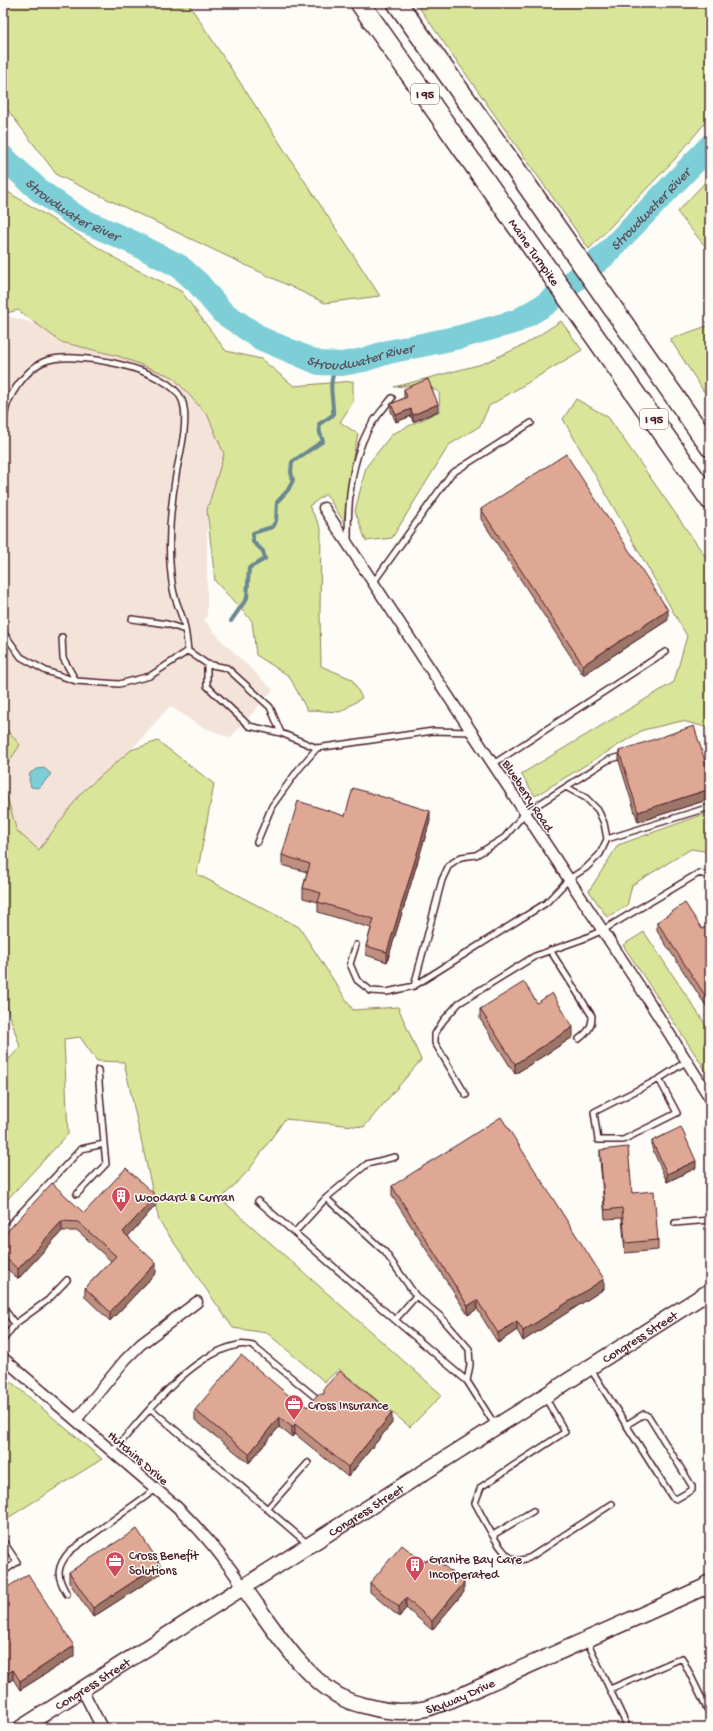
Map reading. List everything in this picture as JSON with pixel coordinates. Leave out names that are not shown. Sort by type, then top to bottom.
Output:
[{"type":"highway","name":"Maine Turnpike","points":[[360,3],[710,500]]},
{"type":"highway","name":"I 95","points":[[398,3],[623,321],[710,447]]},
{"type":"main road","name":"Congress Street","points":[[21,1728],[244,1588],[710,1291]]},
{"type":"main road","name":"Skyway Drive","points":[[244,1588],[296,1658],[310,1674],[336,1694],[350,1702],[383,1710],[400,1711],[424,1709],[451,1700],[709,1587]]},
{"type":"street","name":"Blueberry Road","points":[[324,508],[603,930],[710,1098]]},
{"type":"street","points":[[76,1420],[125,1360],[141,1344],[197,1302]]},
{"type":"street","name":"Hutchins Drive","points":[[3,1358],[113,1451],[200,1529],[226,1561],[244,1588]]},
{"type":"street","points":[[82,1689],[102,1728]]},
{"type":"lane","points":[[3,432],[6,405],[15,387],[27,374],[43,362],[60,358],[105,361],[145,371],[169,384],[182,400],[185,426],[173,492],[168,555],[173,591],[185,630],[188,650],[207,664],[228,668],[270,707],[281,733]]},
{"type":"lane","points":[[348,544],[348,504],[356,456],[369,429],[392,398]]},
{"type":"lane","points":[[373,583],[451,474],[531,423]]},
{"type":"lane","points":[[132,619],[167,624],[185,630]]},
{"type":"lane","points":[[3,632],[21,657],[46,671],[76,681],[119,684],[150,676],[188,650]]},
{"type":"lane","points":[[62,637],[63,658],[76,681]]},
{"type":"lane","points":[[493,764],[665,652]]},
{"type":"lane","points":[[207,664],[207,686],[250,726],[281,733],[317,748],[433,731],[472,732]]},
{"type":"lane","points":[[257,842],[272,806],[298,770],[317,748]]},
{"type":"lane","points":[[414,986],[442,880],[449,865],[461,857],[476,855],[504,838],[525,813],[608,760],[628,754]]},
{"type":"lane","points":[[356,945],[350,964],[357,980],[371,991],[387,992],[414,986],[546,903],[569,879],[586,868],[600,854],[607,839],[604,823],[598,810],[586,798],[566,787]]},
{"type":"lane","points":[[607,839],[710,807]]},
{"type":"lane","points":[[466,1095],[434,1043],[435,1034],[443,1021],[459,1003],[535,956],[583,939],[603,930],[699,873],[710,876]]},
{"type":"lane","points":[[550,950],[592,1016],[592,1024],[587,1033],[579,1039]]},
{"type":"lane","points":[[659,1079],[677,1113],[623,1140],[598,1140],[594,1112],[659,1079],[687,1061]]},
{"type":"lane","points":[[77,1194],[106,1164],[98,1070]]},
{"type":"lane","points":[[3,1232],[81,1149],[104,1144]]},
{"type":"lane","points":[[295,1232],[326,1198],[367,1164],[395,1157]]},
{"type":"lane","points":[[326,1198],[385,1252],[416,1296],[440,1316],[469,1349],[470,1365],[467,1381]]},
{"type":"lane","points":[[258,1201],[467,1381],[496,1427]]},
{"type":"lane","points":[[675,1223],[710,1220]]},
{"type":"lane","points":[[3,1340],[15,1324],[48,1300],[67,1280]]},
{"type":"lane","points":[[395,1320],[416,1296]]},
{"type":"lane","points":[[3,1307],[15,1324]]},
{"type":"lane","points":[[113,1451],[168,1389],[188,1372],[221,1350],[240,1344],[254,1346],[321,1401]]},
{"type":"lane","points":[[590,1368],[672,1498],[676,1499],[692,1490],[692,1486],[649,1417],[644,1414],[626,1425]]},
{"type":"lane","points":[[544,1396],[565,1432],[481,1487],[475,1503],[493,1535],[508,1557],[516,1560],[529,1558],[612,1504]]},
{"type":"lane","points":[[151,1409],[310,1546]]},
{"type":"lane","points":[[266,1509],[308,1463]]},
{"type":"lane","points":[[67,1594],[60,1581],[59,1572],[62,1559],[70,1551],[156,1489]]},
{"type":"lane","points":[[493,1535],[533,1511]]},
{"type":"lane","points":[[3,1540],[17,1562],[3,1572]]},
{"type":"lane","points":[[586,1641],[628,1728]]},
{"type":"lane","points":[[610,1689],[682,1658],[710,1715]]},
{"type":"shaded area","points":[[3,315],[37,324],[61,342],[118,356],[173,377],[208,416],[224,454],[207,510],[207,617],[204,620],[223,642],[273,690],[230,738],[200,726],[170,706],[131,750],[81,793],[39,850],[17,831],[3,783],[3,771],[20,745],[3,725]]},
{"type":"green space","points":[[3,3],[188,3],[380,296],[325,303],[57,175],[3,104]]},
{"type":"green space","points":[[416,3],[710,3],[710,117],[675,159],[589,249]]},
{"type":"green space","points":[[710,177],[710,252],[677,212]]},
{"type":"green space","points":[[3,187],[8,192],[125,264],[181,291],[226,351],[261,359],[294,386],[353,381],[353,402],[340,422],[358,434],[350,471],[344,522],[326,494],[309,506],[321,528],[321,666],[352,679],[362,698],[340,712],[307,710],[289,676],[256,655],[252,621],[215,581],[207,510],[224,454],[208,416],[173,377],[118,356],[61,342],[18,310],[3,314]]},
{"type":"green space","points":[[561,321],[582,350],[489,406],[480,426],[449,445],[392,538],[366,541],[355,511],[366,467],[392,434],[440,411],[439,392],[424,384],[394,387],[482,364],[524,345]]},
{"type":"green space","points":[[707,326],[710,328],[710,401],[670,339]]},
{"type":"green space","points":[[576,399],[608,417],[710,563],[710,728],[682,721],[643,730],[535,796],[521,774],[674,682],[687,636],[563,419]]},
{"type":"green space","points":[[3,725],[20,745],[3,771]]},
{"type":"green space","points":[[158,741],[214,784],[197,874],[299,927],[353,1010],[398,1007],[421,1060],[364,1127],[285,1119],[249,1170],[221,1199],[442,1395],[410,1427],[339,1369],[325,1382],[267,1333],[233,1328],[159,1221],[124,1062],[97,1061],[80,1037],[64,1039],[68,1134],[3,1204],[3,1066],[20,1047],[3,995],[3,783],[17,831],[39,850],[81,793],[131,750]]},
{"type":"green space","points":[[710,812],[710,852],[691,849],[632,885],[627,906],[607,917],[589,891],[618,845]]},
{"type":"green space","points":[[644,932],[708,1028],[710,1027],[710,1077],[623,945]]},
{"type":"green space","points":[[3,1375],[102,1459],[3,1521]]},
{"type":"water","points":[[44,768],[51,774],[39,788],[31,787],[29,780],[30,773],[37,769]]},
{"type":"building","points":[[428,379],[438,404],[413,415],[411,409],[396,415],[391,404],[407,397],[404,389]]},
{"type":"building","points":[[566,454],[668,610],[583,665],[481,509]]},
{"type":"building","points":[[694,726],[710,777],[710,789],[638,812],[619,751]]},
{"type":"building","points":[[353,788],[430,811],[387,952],[366,946],[374,919],[318,902],[321,893],[303,888],[310,864],[282,855],[298,801],[345,816]]},
{"type":"building","points":[[685,903],[702,929],[710,924],[710,1003],[657,922]]},
{"type":"building","points":[[524,982],[537,1003],[552,993],[573,1027],[515,1064],[480,1009]]},
{"type":"building","points":[[501,1117],[604,1279],[523,1331],[517,1321],[498,1333],[477,1300],[468,1306],[392,1186]]},
{"type":"building","points":[[681,1127],[696,1161],[667,1174],[652,1141]]},
{"type":"building","points":[[628,1147],[632,1193],[654,1191],[658,1240],[625,1243],[622,1208],[605,1210],[600,1150]]},
{"type":"building","points":[[126,1168],[156,1196],[123,1232],[156,1263],[110,1312],[85,1288],[116,1256],[78,1222],[62,1221],[18,1269],[3,1256],[3,1236],[52,1183],[84,1213]]},
{"type":"building","name":"Cross Insurance","points":[[241,1355],[293,1399],[295,1396],[307,1407],[318,1394],[324,1394],[324,1388],[340,1371],[392,1413],[348,1467],[295,1424],[292,1427],[279,1417],[249,1454],[195,1410]]},
{"type":"building","name":"Cross Benefit Solutions","points":[[137,1529],[160,1564],[93,1608],[69,1572]]},
{"type":"building","name":"Granite Bay Care Incorperated","points":[[402,1545],[422,1561],[436,1559],[464,1583],[432,1621],[406,1598],[399,1607],[370,1583]]},
{"type":"building","points":[[28,1574],[74,1646],[20,1681],[13,1670],[3,1676],[3,1590]]},
{"type":"waterway","name":"Stroudwater River","points":[[3,157],[40,191],[80,219],[134,243],[179,266],[198,283],[222,312],[262,339],[319,363],[342,364],[363,360],[388,352],[460,337],[517,321],[546,304],[604,256],[710,146]]},
{"type":"waterway","points":[[231,621],[247,598],[249,568],[265,559],[263,551],[253,542],[253,533],[272,527],[276,521],[277,502],[288,490],[293,480],[291,472],[292,462],[323,441],[319,424],[333,415],[331,383],[334,373],[342,364]]},
{"type":"place","name":"Woodard & Curran","points":[[121,1213]]},
{"type":"place","name":"Cross Insurance","points":[[294,1421]]},
{"type":"place","name":"Cross Benefit Solutions","points":[[115,1578]]},
{"type":"place","name":"Granite Bay Care Incorperated","points":[[415,1582]]}]
